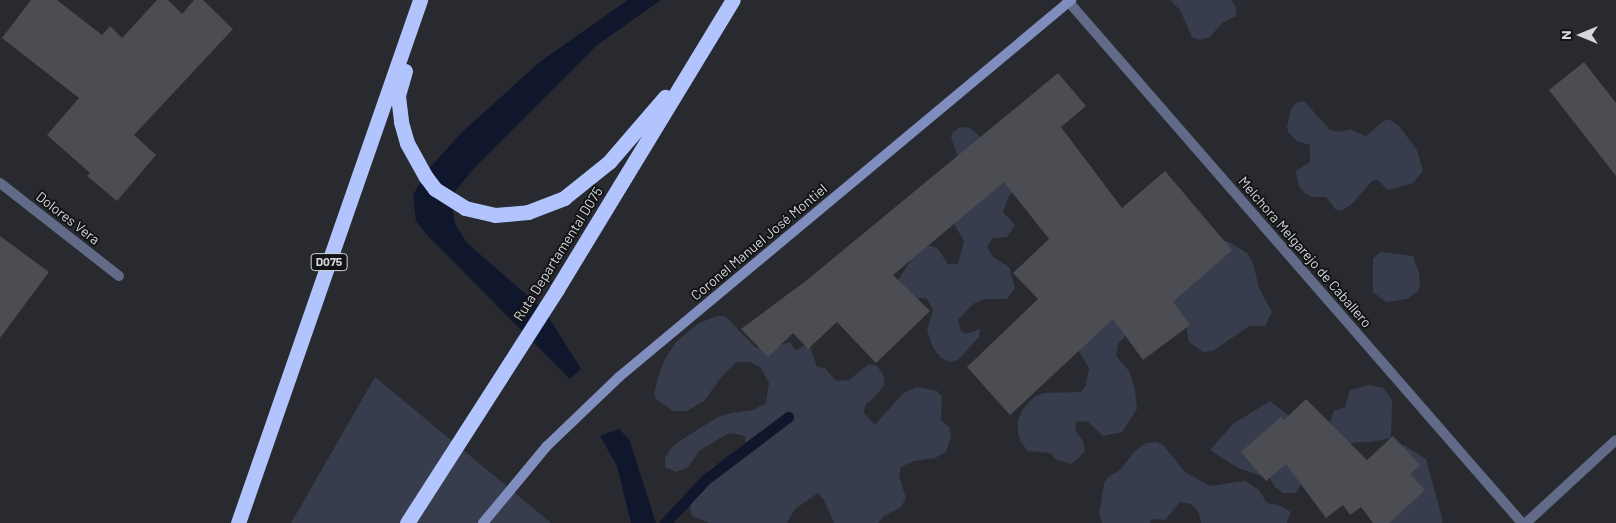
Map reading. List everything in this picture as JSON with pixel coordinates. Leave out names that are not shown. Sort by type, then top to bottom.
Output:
[{"type":"highway","name":"D075","points":[[238,523],[420,0]]},
{"type":"highway","points":[[426,0],[398,96],[401,122],[407,143],[426,177],[435,189],[465,208],[495,215],[528,212],[564,198],[609,162],[694,64]]},
{"type":"highway","name":"Ruta Departamental D075","points":[[407,523],[557,289],[733,0]]},
{"type":"street","name":"Coronel Manuel José Montiel","points":[[483,523],[548,446],[619,377],[1069,1]]},
{"type":"street","name":"Melchora Melgarejo de Caballero","points":[[1069,1],[1522,523]]},
{"type":"street","name":"Dolores Vera","points":[[0,183],[119,276]]},
{"type":"street","points":[[1526,523],[1616,440]]},
{"type":"shaded area","points":[[628,0],[661,0],[597,45],[475,167],[456,190],[452,207],[455,224],[467,243],[544,310],[581,369],[570,379],[427,235],[416,221],[413,195],[426,172],[461,133],[541,61]]},
{"type":"shaded area","points":[[1170,0],[1231,0],[1236,7],[1236,16],[1222,23],[1210,37],[1200,40],[1192,37],[1180,10]]},
{"type":"shaded area","points":[[1304,101],[1330,130],[1339,132],[1350,129],[1366,136],[1385,120],[1390,120],[1399,126],[1417,150],[1423,171],[1413,183],[1388,190],[1378,180],[1373,180],[1352,204],[1341,211],[1336,210],[1326,197],[1313,197],[1306,194],[1299,187],[1296,171],[1310,162],[1310,145],[1297,141],[1288,132],[1287,127],[1291,109],[1296,103]]},
{"type":"shaded area","points":[[961,127],[970,128],[1000,154],[1016,190],[1009,196],[1003,212],[1015,225],[1007,237],[993,238],[987,246],[993,257],[1009,267],[1015,288],[1007,299],[984,299],[973,304],[958,320],[961,331],[966,334],[980,329],[979,337],[958,360],[950,362],[941,358],[933,348],[927,330],[933,310],[927,299],[920,298],[912,302],[898,280],[914,256],[927,245],[937,248],[948,264],[958,264],[964,241],[952,221],[959,160],[951,138],[953,132]]},
{"type":"shaded area","points":[[1213,240],[1227,241],[1247,253],[1253,263],[1259,288],[1272,312],[1265,326],[1249,326],[1213,351],[1203,352],[1189,342],[1186,327],[1127,334],[1118,344],[1116,356],[1129,371],[1135,390],[1137,409],[1122,432],[1103,436],[1088,422],[1077,421],[1075,430],[1083,441],[1085,451],[1071,464],[1055,459],[1051,453],[1028,451],[1020,441],[1018,432],[1018,420],[1023,409],[1034,397],[1043,393],[1081,392],[1086,385],[1089,368],[1075,345]]},
{"type":"shaded area","points":[[1381,252],[1413,256],[1419,273],[1420,285],[1418,291],[1407,299],[1386,302],[1373,292],[1373,258]]},
{"type":"shaded area","points":[[717,316],[725,316],[755,347],[765,350],[790,342],[795,350],[809,344],[817,367],[825,368],[836,381],[849,380],[869,364],[877,366],[884,376],[884,385],[875,397],[865,405],[864,413],[875,425],[903,393],[917,387],[937,391],[942,397],[941,420],[949,427],[951,437],[946,452],[935,458],[914,461],[901,467],[899,476],[906,498],[901,507],[884,516],[878,523],[834,523],[824,500],[818,493],[795,509],[787,523],[709,523],[692,516],[690,507],[701,477],[712,467],[746,451],[745,436],[730,433],[720,438],[699,451],[688,467],[676,472],[665,467],[665,458],[669,451],[675,444],[718,417],[753,410],[766,403],[769,383],[761,368],[751,362],[736,362],[722,376],[704,401],[687,411],[673,411],[656,399],[654,394],[658,378],[665,359],[676,342],[699,323]]},
{"type":"shaded area","points":[[375,377],[551,523],[291,523]]},
{"type":"shaded area","points":[[1369,385],[1384,388],[1392,400],[1391,438],[1371,442],[1347,443],[1305,477],[1296,493],[1283,493],[1275,487],[1270,479],[1238,468],[1210,450],[1233,424],[1270,401],[1298,423],[1326,434],[1334,411],[1345,407],[1350,390]]},
{"type":"shaded area","points":[[619,429],[629,439],[656,523],[631,523],[617,466],[600,436]]},
{"type":"shaded area","points":[[1156,442],[1163,445],[1185,472],[1210,486],[1245,481],[1259,490],[1267,503],[1278,505],[1291,512],[1287,523],[1201,523],[1199,513],[1191,504],[1180,502],[1165,520],[1152,519],[1150,523],[1102,523],[1099,514],[1104,484],[1108,477],[1120,470],[1135,451],[1146,443]]},
{"type":"shaded area","points":[[1404,445],[1426,459],[1443,521],[1441,523],[1373,523],[1366,503],[1376,458]]},
{"type":"building","points":[[31,0],[57,0],[102,35],[110,26],[122,38],[157,0],[168,0],[182,14],[194,0],[203,0],[233,29],[134,135],[156,155],[117,201],[87,176],[90,173],[47,135],[79,98],[2,38]]},
{"type":"building","points":[[1584,62],[1616,103],[1616,176],[1549,90]]},
{"type":"building","points":[[1058,73],[1086,106],[1061,127],[1122,208],[1165,171],[1232,250],[1173,302],[1190,325],[1143,360],[1113,319],[1010,415],[967,367],[1038,299],[1013,273],[1049,239],[1004,182],[893,275],[930,311],[876,363],[837,322],[808,349],[793,333],[768,357],[741,329],[807,280]]},
{"type":"building","points":[[0,236],[49,272],[0,338]]},
{"type":"building","points":[[1306,399],[1367,460],[1393,436],[1420,465],[1410,474],[1425,490],[1389,523],[1373,523],[1361,507],[1350,515],[1343,505],[1326,518],[1286,464],[1266,481],[1241,452],[1281,417],[1284,420]]},
{"type":"waterway","points":[[665,523],[706,479],[788,417]]}]
